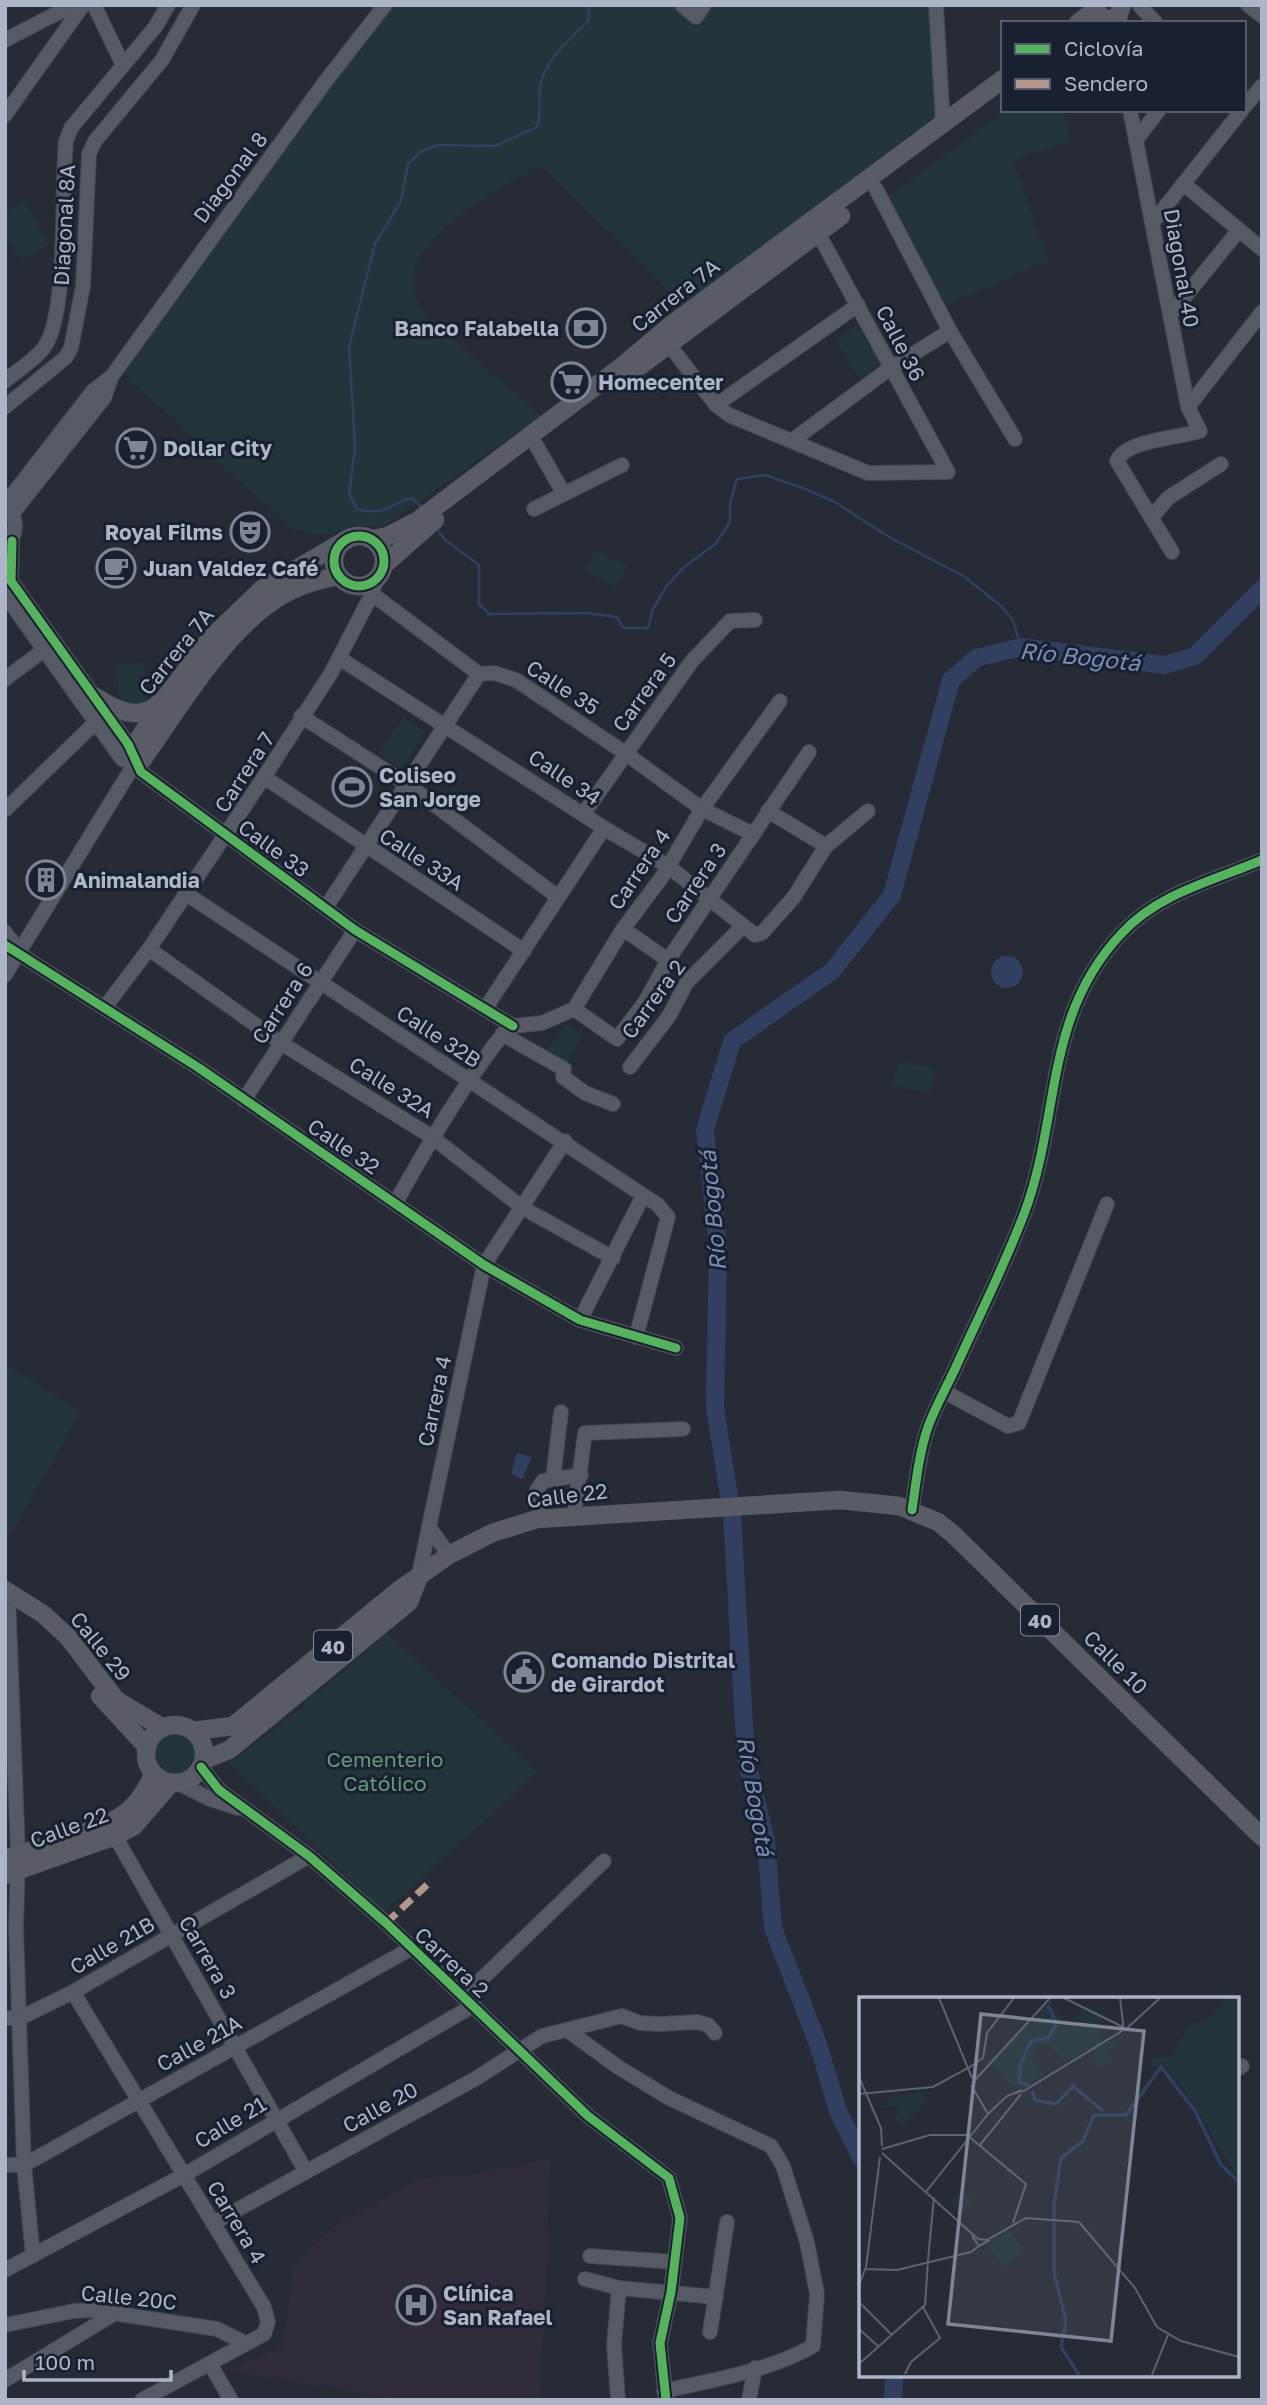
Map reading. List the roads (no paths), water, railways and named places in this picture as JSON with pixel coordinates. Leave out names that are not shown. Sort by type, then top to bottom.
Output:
[{"type":"main road","points":[[1084,21],[1107,14]]},
{"type":"main road","name":"Carrera 7A","points":[[377,580],[421,525],[671,325],[1001,80]]},
{"type":"main road","name":"Carrera 7A","points":[[441,509],[536,445],[1001,95]]},
{"type":"main road","name":"Carrera 7A","points":[[372,539],[421,525]]},
{"type":"main road","points":[[362,536],[372,539],[383,553],[377,580],[357,586],[339,576],[334,565],[335,553],[346,540],[362,536]]},
{"type":"main road","name":"Carrera 7A","points":[[339,576],[290,590],[243,629],[218,654],[143,759],[135,763],[135,745],[164,698],[209,640],[262,589],[346,540]]},
{"type":"main road","points":[[94,696],[120,711],[135,714],[150,712],[164,698]]},
{"type":"main road","name":"Calle 10","points":[[769,1502],[840,1500],[912,1510],[938,1522],[960,1539],[1262,1837]]},
{"type":"main road","name":"Calle 22","points":[[193,1731],[233,1726],[250,1715],[399,1590],[449,1555],[513,1525],[574,1515],[769,1502]]},
{"type":"main road","name":"Calle 22","points":[[203,1763],[229,1750],[409,1602],[418,1579]]},
{"type":"main road","name":"Calle 29","points":[[6,1596],[43,1614],[68,1637],[116,1700],[163,1728]]},
{"type":"main road","name":"Calle 29","points":[[6,1596],[59,1641],[110,1710],[147,1747]]},
{"type":"main road","name":"40","points":[[163,1728],[178,1726],[193,1731]]},
{"type":"main road","points":[[163,1728],[150,1739],[146,1757],[154,1774],[175,1783]]},
{"type":"main road","points":[[193,1731],[202,1744],[203,1763]]},
{"type":"main road","name":"40","points":[[175,1783],[192,1778],[203,1763]]},
{"type":"main road","name":"Calle 22","points":[[12,1864],[125,1813],[143,1795],[154,1774]]},
{"type":"main road","name":"Calle 22","points":[[12,1864],[115,1836],[134,1826],[175,1783]]},
{"type":"street","points":[[5,40],[72,5]]},
{"type":"street","points":[[5,115],[83,5]]},
{"type":"street","points":[[94,5],[123,65]]},
{"type":"street","name":"Diagonal 8A","points":[[5,381],[43,349],[54,321],[63,241],[66,141],[71,128],[156,26],[168,5]]},
{"type":"street","name":"Diagonal 8A","points":[[5,407],[66,357],[75,340],[83,286],[89,155],[95,141],[162,60],[193,5]]},
{"type":"street","name":"Diagonal 8","points":[[8,508],[104,398],[111,376],[325,82],[385,5]]},
{"type":"street","points":[[682,5],[700,11]]},
{"type":"street","points":[[936,5],[943,124]]},
{"type":"street","points":[[1248,5],[1262,16]]},
{"type":"street","points":[[1107,14],[1140,6],[1154,21]]},
{"type":"street","points":[[1246,104],[1262,86]]},
{"type":"street","name":"Diagonal 40","points":[[1130,112],[1188,407],[1200,431],[1138,443],[1119,455],[1119,469],[1152,517]]},
{"type":"street","points":[[1136,140],[1157,112]]},
{"type":"street","points":[[1153,222],[1239,112]]},
{"type":"street","points":[[1185,184],[1262,249]]},
{"type":"street","points":[[876,189],[950,331],[1015,439]]},
{"type":"street","points":[[1170,314],[1239,230]]},
{"type":"street","name":"Calle 36","points":[[793,440],[868,473],[948,472],[889,369],[858,305],[818,233]]},
{"type":"street","points":[[716,405],[858,305]]},
{"type":"street","points":[[1188,407],[1262,312]]},
{"type":"street","points":[[669,345],[716,405],[729,415],[793,440],[889,369],[950,331]]},
{"type":"street","points":[[536,445],[564,494]]},
{"type":"street","points":[[1172,552],[1152,517],[1168,498],[1221,464]]},
{"type":"street","points":[[534,509],[622,465]]},
{"type":"street","name":"Calle 33","points":[[8,508],[16,529],[8,545],[12,581],[128,744],[141,772],[355,930],[485,1009],[507,1030],[564,1069],[563,1077],[584,1093],[613,1104]]},
{"type":"street","name":"Carrera 7","points":[[105,1007],[149,948],[264,777],[339,658],[377,580]]},
{"type":"street","name":"Calle 35","points":[[377,580],[479,674],[508,676],[625,753],[702,809],[753,834]]},
{"type":"street","name":"Calle 33","points":[[5,595],[122,759],[135,763]]},
{"type":"street","name":"Carrera 5","points":[[584,813],[692,661],[730,621],[755,620]]},
{"type":"street","points":[[5,679],[44,650]]},
{"type":"street","name":"Calle 34","points":[[339,658],[668,866],[755,935],[762,933],[794,897],[826,846]]},
{"type":"street","points":[[326,907],[479,674]]},
{"type":"street","name":"Carrera 4","points":[[574,1009],[702,809],[780,701]]},
{"type":"street","points":[[301,716],[408,785],[558,897]]},
{"type":"street","points":[[5,810],[96,722]]},
{"type":"street","name":"Carrera 3","points":[[574,1009],[617,1039],[645,1002],[668,960],[810,752]]},
{"type":"street","name":"Carrera 7A","points":[[5,975],[135,763]]},
{"type":"street","name":"Calle 33A","points":[[264,777],[524,951]]},
{"type":"street","points":[[768,811],[826,846],[868,811]]},
{"type":"street","points":[[485,1009],[604,828]]},
{"type":"street","points":[[912,1510],[929,1427],[1024,1214],[1051,1105],[1060,1044],[1095,969],[1123,931],[1173,894],[1262,860]]},
{"type":"street","name":"Calle 32B","points":[[185,893],[320,984],[565,1141],[658,1205],[668,1217],[636,1337]]},
{"type":"street","name":"Carrera 2","points":[[630,1067],[669,1016],[687,982],[742,927]]},
{"type":"street","points":[[623,929],[668,960]]},
{"type":"street","name":"Carrera 6","points":[[244,1100],[355,930]]},
{"type":"street","points":[[5,932],[20,952]]},
{"type":"street","name":"Calle 32","points":[[5,945],[105,1007],[396,1202],[485,1265],[580,1320],[676,1348]]},
{"type":"street","name":"Calle 32A","points":[[149,948],[281,1043],[432,1137],[523,1209],[613,1258]]},
{"type":"street","points":[[396,1202],[432,1137],[507,1030],[542,1023],[574,1009]]},
{"type":"street","name":"Carrera 4","points":[[418,1579],[485,1265],[565,1141]]},
{"type":"street","points":[[580,1320],[643,1196]]},
{"type":"street","points":[[945,1392],[1008,1426],[1019,1423],[1107,1204]]},
{"type":"street","points":[[552,1479],[561,1412]]},
{"type":"street","points":[[574,1515],[585,1433],[683,1429]]},
{"type":"street","points":[[538,1506],[537,1490],[543,1481],[581,1475]]},
{"type":"street","points":[[429,1527],[449,1555]]},
{"type":"street","points":[[6,1596],[16,1928],[13,2018],[33,2256]]},
{"type":"street","name":"Carrera 2","points":[[203,1763],[219,1790],[309,1856],[386,1923],[587,2116],[669,2178],[680,2218],[674,2262]]},
{"type":"street","name":"Carrera 2","points":[[175,1783],[246,1811]]},
{"type":"street","name":"Carrera 3","points":[[115,1836],[306,2172]]},
{"type":"street","name":"Calle 21B","points":[[13,2018],[74,1992],[309,1856]]},
{"type":"street","name":"Calle 21","points":[[5,2270],[184,2175],[469,2001],[604,1861]]},
{"type":"street","name":"Calle 21A","points":[[5,2165],[24,2165],[411,1949]]},
{"type":"street","name":"Carrera 4","points":[[74,1992],[264,2307],[268,2322],[264,2334],[245,2343]]},
{"type":"street","name":"Calle 20","points":[[213,2222],[475,2079],[542,2036],[622,2016],[650,2023],[698,2022],[708,2025],[715,2033]]},
{"type":"street","points":[[567,2030],[618,2067],[669,2098],[771,2146],[783,2166],[807,2242],[817,2294],[813,2346],[797,2355],[665,2395],[660,2343],[671,2292],[674,2262],[590,2256]]},
{"type":"street","points":[[710,2332],[727,2222]]},
{"type":"street","points":[[585,2279],[619,2288],[716,2297]]},
{"type":"street","points":[[618,2400],[614,2345],[619,2288]]},
{"type":"street","name":"Calle 20C","points":[[5,2325],[74,2311],[217,2329],[245,2343]]},
{"type":"street","points":[[5,2380],[112,2315]]},
{"type":"street","points":[[142,2400],[245,2343]]},
{"type":"street","points":[[210,2364],[231,2400]]},
{"type":"street","points":[[749,2400],[755,2368]]},
{"type":"water","points":[[1007,956],[1018,961],[1023,972],[1018,983],[1007,988],[996,983],[991,972],[996,961]]},
{"type":"water","points":[[517,1453],[532,1457],[522,1479],[511,1474]]},
{"type":"waterway","points":[[424,509],[412,498],[380,511],[366,511],[357,509],[349,494],[355,448],[349,347],[375,244],[401,201],[408,164],[420,152],[438,145],[495,146],[537,127],[542,78],[558,51],[588,21],[589,5]]},
{"type":"waterway","points":[[437,529],[445,540],[479,565],[479,604],[489,614],[585,613],[617,617],[623,628],[648,628],[653,609],[666,587],[682,569],[716,543],[730,522],[730,503],[737,479],[765,475],[835,502],[889,537],[965,577],[1001,606],[1013,620],[1021,647]]},
{"type":"waterway","name":"Río Bogotá","points":[[859,2153],[838,2111],[818,2044],[773,1928],[766,1841],[746,1759],[732,1515],[715,1408],[718,1245],[705,1130],[732,1041],[832,971],[892,895],[951,680],[976,658],[1021,647],[1165,665],[1195,656],[1262,589]]},
{"type":"waterway","name":"Río Bogotá","points":[[893,2400],[894,2377]]},
{"type":"place","name":"Banco Falabella","points":[[586,328]]},
{"type":"place","name":"Homecenter","points":[[571,382]]},
{"type":"place","name":"Dollar City","points":[[136,448]]},
{"type":"place","name":"Royal Films","points":[[250,532]]},
{"type":"place","name":"Juan Valdez Café","points":[[116,568]]},
{"type":"place","name":"Coliseo San Jorge","points":[[352,787]]},
{"type":"place","name":"Animalandia","points":[[46,880]]},
{"type":"place","name":"Comando Distrital de Girardot","points":[[524,1672]]},
{"type":"place","name":"Clínica San Rafael","points":[[416,2305]]},
{"type":"park label","name":"Cementerio Católico","points":[[385,1771]]}]
